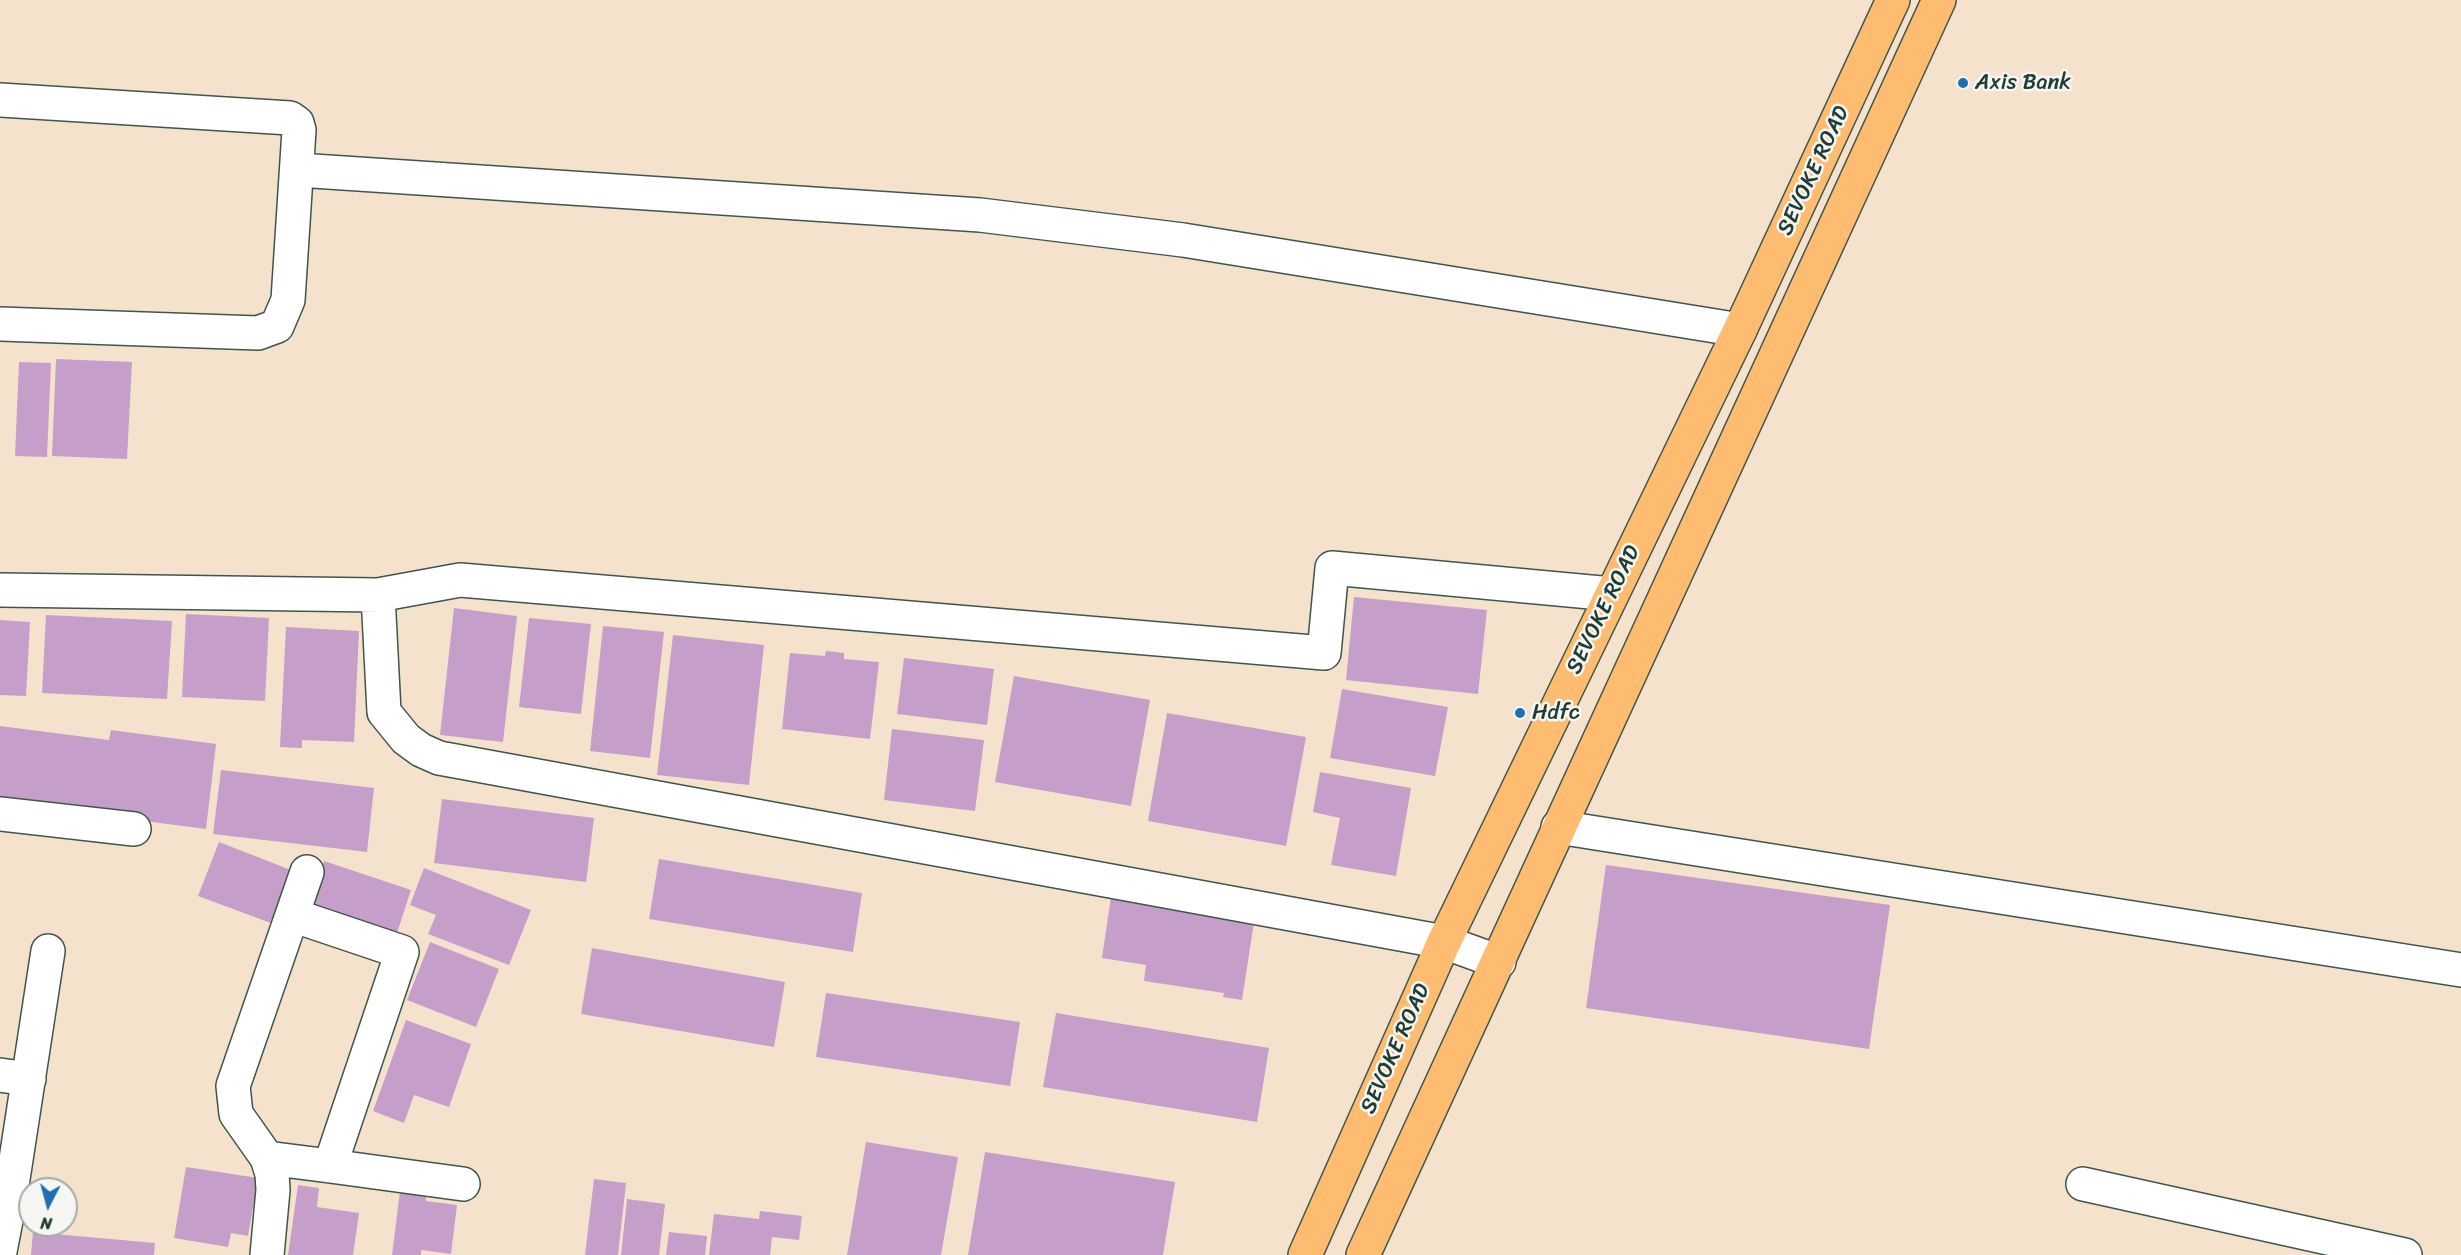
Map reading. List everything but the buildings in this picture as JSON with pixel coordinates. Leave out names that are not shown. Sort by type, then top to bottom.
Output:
[{"type":"main road","points":[[1894,0],[1936,8]]},
{"type":"main road","name":"SEVOKE ROAD","points":[[1305,1255],[1444,942],[1740,330],[1894,0]]},
{"type":"main road","name":"SEVOKE ROAD","points":[[1363,1255],[1936,8]]},
{"type":"street","points":[[0,100],[290,118],[297,123],[299,130],[288,300],[277,326],[258,333],[0,324]]},
{"type":"street","points":[[298,170],[980,215],[1183,240],[1740,330]]},
{"type":"street","points":[[0,590],[378,596],[460,580],[1324,653],[1332,568],[1612,594]]},
{"type":"street","points":[[378,596],[384,712],[406,739],[421,750],[439,758],[1444,942],[1499,962]]},
{"type":"street","points":[[0,814],[134,829]]},
{"type":"street","points":[[1558,827],[2461,970]]},
{"type":"street","points":[[267,1255],[273,1191],[272,1174],[267,1158],[236,1114],[233,1086],[307,872]]},
{"type":"street","points":[[292,915],[402,951],[330,1166]]},
{"type":"street","points":[[0,1251],[15,1077],[48,951]]},
{"type":"street","points":[[267,1158],[463,1184]]},
{"type":"street","points":[[2083,1184],[2405,1255]]},
{"type":"place","name":"Axis Bank","points":[[1963,83]]},
{"type":"place","name":"Hdfc","points":[[1520,713]]}]
